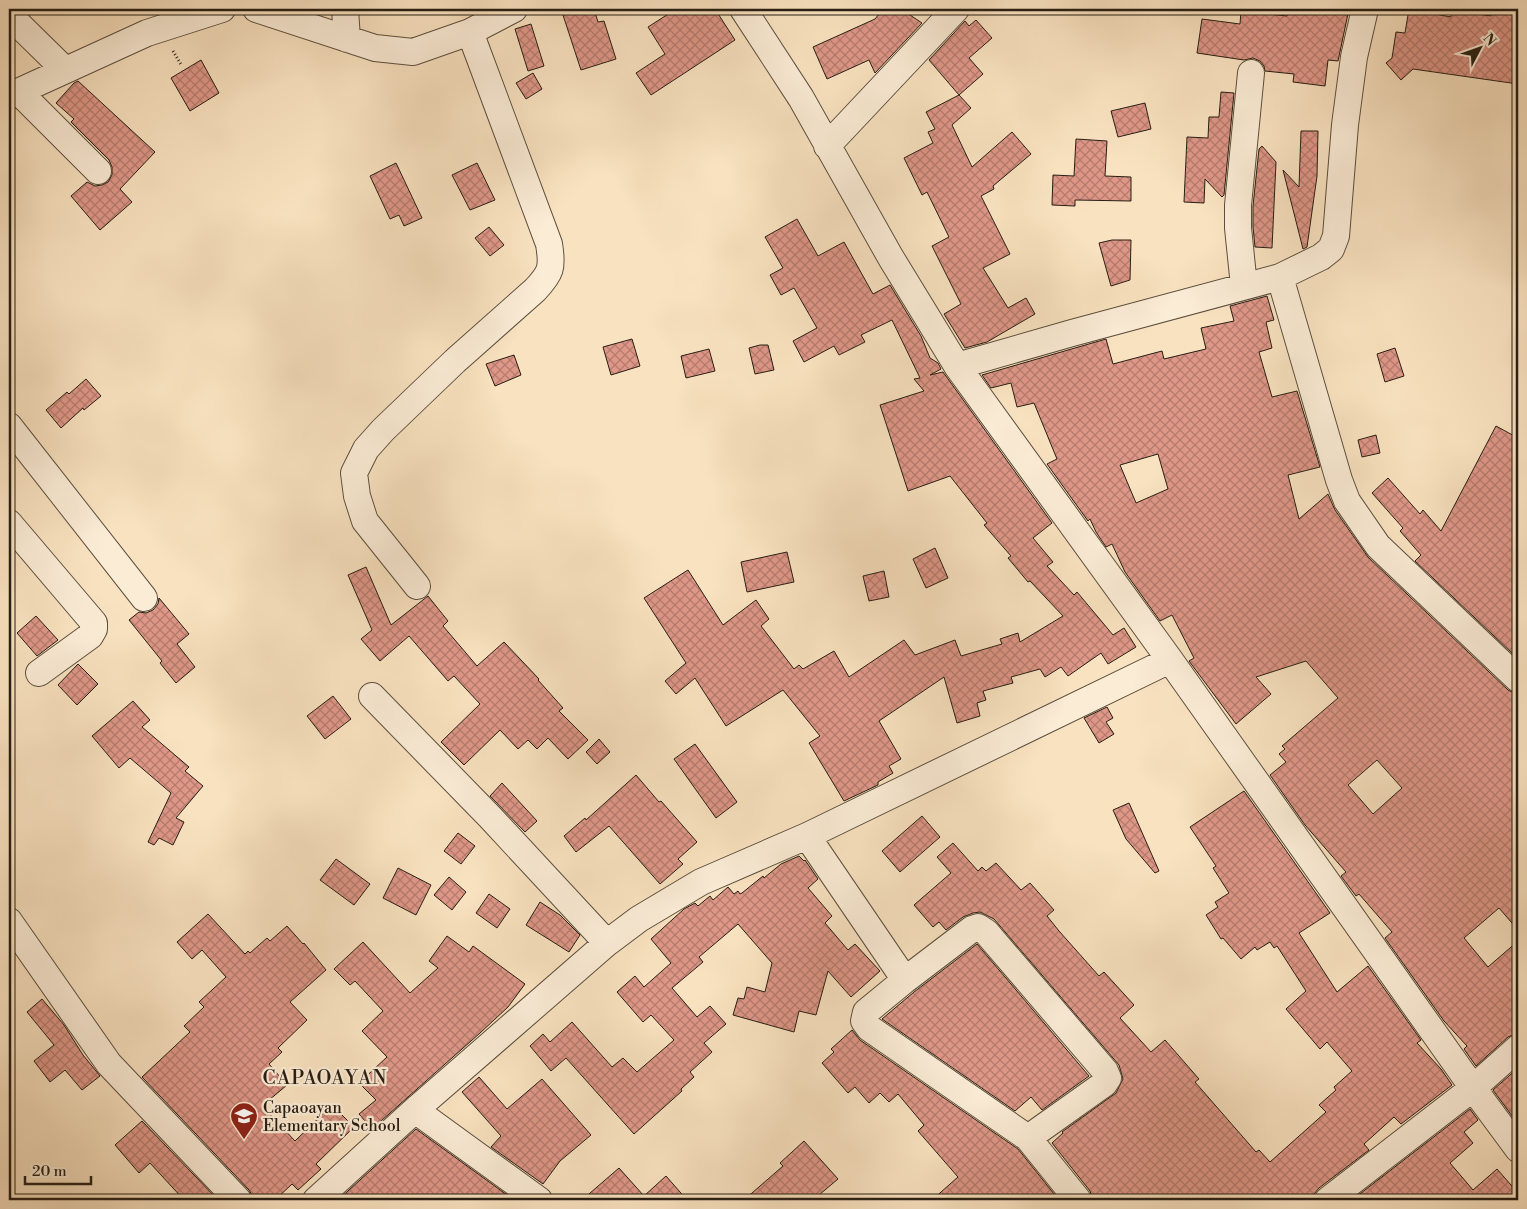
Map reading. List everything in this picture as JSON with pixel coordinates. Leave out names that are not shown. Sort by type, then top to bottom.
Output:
[{"type":"street","points":[[98,171],[14,94],[147,33],[160,17],[222,9]]},
{"type":"street","points":[[256,9],[375,48],[413,52],[474,23],[514,9]]},
{"type":"street","points":[[345,9],[347,39]]},
{"type":"street","points":[[743,9],[784,70],[914,299],[957,366],[1170,660],[1473,1088],[1518,1148]]},
{"type":"street","points":[[827,146],[956,9]]},
{"type":"street","points":[[957,366],[1280,277],[1321,257],[1331,249],[1336,236],[1345,125],[1354,57],[1365,9]]},
{"type":"street","points":[[9,15],[65,70]]},
{"type":"street","points":[[417,586],[365,521],[357,496],[354,473],[366,449],[383,430],[548,276],[552,259],[549,244],[474,23]]},
{"type":"street","points":[[1244,286],[1238,228],[1238,205],[1251,73]]},
{"type":"street","points":[[1280,277],[1339,480],[1347,501],[1378,546],[1518,679]]},
{"type":"street","points":[[9,426],[144,598]]},
{"type":"street","points":[[9,523],[94,623],[94,630],[90,636],[39,673]]},
{"type":"street","points":[[316,1200],[415,1110],[607,944],[639,919],[701,882],[807,836],[1170,660]]},
{"type":"street","points":[[372,696],[490,817],[607,944]]},
{"type":"street","points":[[807,836],[905,980]]},
{"type":"street","points":[[9,921],[109,1064],[238,1200]]},
{"type":"street","points":[[1028,1138],[1104,1084],[1108,1078],[1105,1071],[986,932],[978,927],[905,980],[866,1012],[864,1021],[869,1028],[1028,1138],[1078,1200]]},
{"type":"street","points":[[1328,1200],[1473,1088],[1518,1048]]},
{"type":"street","points":[[415,1110],[539,1200]]},
{"type":"building","points":[[561,9],[594,9],[598,22],[604,21],[616,59],[581,70]]},
{"type":"building","points":[[676,9],[715,9],[735,40],[651,95],[636,73],[665,54],[648,27]]},
{"type":"building","points":[[883,9],[901,9],[922,23],[875,73],[869,60],[827,79],[813,47],[875,19]]},
{"type":"building","points":[[1288,9],[1349,9],[1338,61],[1328,60],[1325,86],[1293,82],[1294,74],[1265,71],[1260,61],[1253,58],[1244,60],[1197,53],[1202,19],[1240,24],[1241,11],[1287,16]]},
{"type":"building","points":[[1409,9],[1451,17],[1452,10],[1491,16],[1492,12],[1518,15],[1518,84],[1413,69],[1401,80],[1386,63],[1392,58],[1396,32],[1405,33]]},
{"type":"building","points":[[976,20],[992,38],[969,58],[983,74],[959,95],[929,60],[965,21],[969,26]]},
{"type":"building","points":[[531,24],[544,66],[528,71],[515,29]]},
{"type":"building","points":[[201,60],[219,93],[190,111],[171,78]]},
{"type":"building","points":[[533,73],[542,89],[526,99],[516,83]]},
{"type":"building","points":[[78,81],[155,152],[120,189],[132,202],[100,230],[71,196],[87,182],[95,186],[108,182],[112,175],[112,167],[109,160],[71,122],[74,119],[56,103]]},
{"type":"building","points":[[1221,92],[1234,93],[1224,195],[1222,197],[1205,179],[1204,203],[1184,202],[1187,137],[1208,138],[1209,117],[1219,117]]},
{"type":"building","points":[[959,95],[971,108],[952,125],[972,167],[1012,132],[1031,154],[993,186],[994,189],[981,196],[1010,254],[983,268],[1008,308],[1026,298],[1035,314],[987,342],[965,348],[944,314],[961,304],[932,246],[949,237],[927,192],[922,195],[904,158],[933,143],[928,132],[935,129],[926,112]]},
{"type":"building","points":[[1145,103],[1151,129],[1118,137],[1111,111]]},
{"type":"building","points":[[1301,131],[1318,131],[1317,176],[1307,247],[1303,249],[1283,170],[1299,187]]},
{"type":"building","points":[[1076,139],[1107,141],[1105,176],[1131,177],[1131,201],[1075,200],[1075,206],[1052,205],[1053,175],[1074,176]]},
{"type":"building","points":[[1262,146],[1276,162],[1272,248],[1255,247],[1253,227],[1253,206],[1259,149]]},
{"type":"building","points":[[396,163],[422,218],[404,226],[399,215],[390,219],[370,176]]},
{"type":"building","points":[[477,163],[495,200],[470,210],[452,175]]},
{"type":"building","points":[[797,219],[818,256],[844,242],[873,294],[890,285],[921,336],[930,358],[938,363],[941,369],[930,375],[943,372],[1052,523],[1033,538],[1053,562],[1047,566],[1074,595],[1077,592],[1113,635],[1124,628],[1136,647],[1108,664],[1101,653],[1068,676],[1061,667],[1045,677],[1040,669],[1011,677],[1013,683],[983,691],[986,700],[977,703],[980,716],[957,723],[944,677],[879,721],[901,759],[889,766],[893,773],[878,782],[878,785],[844,801],[809,743],[820,736],[783,690],[726,726],[695,678],[676,694],[665,681],[686,663],[644,598],[688,570],[723,625],[756,600],[769,619],[761,626],[794,669],[799,665],[803,669],[834,651],[849,677],[904,640],[915,655],[955,640],[961,656],[1002,644],[1000,639],[1018,633],[1020,642],[1063,616],[1030,581],[1028,582],[1008,558],[1011,556],[984,525],[987,523],[950,476],[908,491],[880,405],[924,391],[914,379],[920,378],[892,320],[861,335],[865,342],[839,355],[834,346],[804,362],[793,341],[817,328],[794,288],[781,295],[770,275],[783,268],[765,237]]},
{"type":"building","points":[[489,227],[504,245],[490,256],[475,238]]},
{"type":"building","points":[[1112,240],[1131,240],[1130,280],[1111,286],[1099,243]]},
{"type":"building","points":[[1267,296],[1274,320],[1266,322],[1272,348],[1259,352],[1272,397],[1297,391],[1320,467],[1288,475],[1299,519],[1328,494],[1335,510],[1368,557],[1508,690],[1518,694],[1518,930],[1499,908],[1464,938],[1488,967],[1518,941],[1518,1033],[1508,1037],[1476,1066],[1464,1049],[1467,1046],[1444,1021],[1385,938],[1392,932],[1359,894],[1356,896],[1341,876],[1346,872],[1305,825],[1270,775],[1286,762],[1279,754],[1285,749],[1282,746],[1338,698],[1306,661],[1256,677],[1271,694],[1236,724],[1189,661],[1194,658],[1172,615],[1160,621],[1125,572],[1112,544],[1106,547],[1090,519],[1088,521],[1047,464],[1057,459],[1034,403],[1017,407],[1011,383],[991,388],[982,375],[1106,339],[1113,364],[1162,351],[1164,359],[1206,349],[1201,328],[1234,321],[1230,306]],"holes":[[[1158,454],[1168,489],[1136,503],[1120,465]],[[1377,760],[1402,788],[1373,814],[1348,785]]]},
{"type":"building","points":[[632,339],[640,366],[611,375],[603,347]]},
{"type":"building","points":[[768,345],[774,370],[755,374],[749,348]]},
{"type":"building","points":[[1395,348],[1404,376],[1385,382],[1377,354]]},
{"type":"building","points":[[709,349],[715,371],[686,378],[681,356]]},
{"type":"building","points":[[514,355],[521,375],[495,386],[486,364]]},
{"type":"building","points":[[86,379],[101,396],[84,410],[83,408],[61,428],[46,410]]},
{"type":"building","points":[[1496,426],[1518,438],[1518,567],[1512,579],[1518,582],[1518,645],[1513,654],[1415,561],[1421,555],[1400,531],[1403,528],[1372,493],[1388,478],[1420,514],[1423,510],[1441,531]]},
{"type":"building","points":[[1376,435],[1380,453],[1362,457],[1358,440]]},
{"type":"building","points":[[935,548],[948,578],[926,588],[913,559]]},
{"type":"building","points":[[787,552],[794,582],[747,592],[741,562]]},
{"type":"building","points":[[366,567],[391,625],[428,596],[448,621],[443,626],[477,666],[504,642],[563,708],[559,711],[588,740],[568,759],[548,738],[537,749],[528,740],[518,749],[500,730],[464,765],[441,742],[480,704],[454,676],[448,681],[409,636],[380,661],[361,639],[372,630],[348,575]]},
{"type":"building","points":[[884,571],[889,597],[869,601],[863,576]]},
{"type":"building","points":[[159,598],[189,634],[177,644],[195,667],[176,683],[160,663],[162,661],[129,620],[139,612],[146,613],[153,610],[158,604]]},
{"type":"building","points":[[36,616],[58,640],[37,656],[17,633]]},
{"type":"building","points":[[78,664],[98,684],[77,705],[58,685]]},
{"type":"building","points":[[333,696],[351,719],[325,739],[307,716]]},
{"type":"building","points":[[133,701],[150,720],[142,727],[189,767],[185,771],[203,786],[176,818],[184,822],[173,845],[159,838],[154,845],[148,842],[171,793],[130,758],[119,768],[92,736]]},
{"type":"building","points":[[1107,707],[1113,718],[1106,722],[1114,734],[1099,743],[1084,718]]},
{"type":"building","points":[[599,739],[610,752],[597,764],[586,752]]},
{"type":"building","points":[[695,744],[737,802],[716,818],[674,759]]},
{"type":"building","points":[[636,775],[697,842],[678,859],[683,864],[660,884],[609,826],[576,852],[564,836],[585,818],[586,820]]},
{"type":"building","points":[[502,783],[537,821],[525,832],[490,796]]},
{"type":"building","points":[[1244,791],[1330,913],[1299,933],[1337,992],[1368,966],[1421,1040],[1417,1043],[1441,1069],[1452,1085],[1401,1124],[1394,1117],[1364,1144],[1369,1150],[1319,1188],[1314,1194],[1313,1200],[1093,1200],[1090,1191],[1052,1143],[1062,1132],[1116,1093],[1123,1079],[1119,1065],[994,919],[980,912],[973,913],[963,917],[946,930],[939,922],[933,927],[914,905],[951,873],[937,857],[953,843],[978,871],[982,867],[986,871],[996,863],[1021,890],[1030,883],[1054,910],[1047,916],[1059,931],[1099,976],[1104,972],[1134,1005],[1120,1018],[1151,1052],[1165,1040],[1199,1079],[1195,1082],[1256,1152],[1259,1150],[1270,1162],[1326,1112],[1319,1105],[1336,1090],[1334,1087],[1352,1071],[1327,1042],[1320,1049],[1286,1009],[1306,991],[1277,946],[1274,948],[1270,942],[1257,950],[1255,947],[1241,959],[1223,938],[1221,939],[1206,915],[1218,907],[1215,902],[1229,893],[1213,868],[1216,866],[1190,827]]},
{"type":"building","points":[[1129,803],[1159,871],[1155,873],[1126,839],[1113,810]]},
{"type":"building","points":[[922,816],[940,837],[900,872],[882,851]]},
{"type":"building","points":[[458,833],[475,846],[461,864],[444,851]]},
{"type":"building","points":[[799,856],[805,860],[818,879],[808,888],[832,916],[825,923],[848,950],[855,944],[880,971],[851,997],[828,971],[816,1015],[799,1011],[794,1032],[733,1015],[738,998],[744,999],[747,987],[765,992],[772,963],[738,924],[699,957],[703,962],[672,988],[697,1017],[710,1006],[726,1024],[704,1043],[712,1052],[690,1072],[694,1077],[681,1089],[682,1091],[634,1134],[566,1058],[551,1071],[530,1046],[543,1034],[550,1042],[572,1022],[612,1067],[623,1058],[637,1072],[674,1040],[651,1015],[643,1022],[617,992],[635,976],[644,987],[671,963],[651,939],[684,909],[695,903],[698,906],[710,896],[713,900],[728,887],[734,894],[738,891],[740,894],[781,864]]},
{"type":"building","points":[[336,859],[370,884],[354,905],[320,880]]},
{"type":"building","points":[[398,868],[431,885],[416,915],[383,898]]},
{"type":"building","points":[[449,877],[466,892],[452,910],[434,895]]},
{"type":"building","points":[[489,894],[510,909],[497,928],[476,913]]},
{"type":"building","points":[[540,902],[560,915],[580,935],[569,952],[526,925]]},
{"type":"building","points":[[208,914],[245,954],[248,951],[250,953],[267,938],[270,941],[287,926],[326,970],[290,1002],[307,1020],[278,1048],[282,1052],[269,1064],[287,1085],[262,1106],[295,1141],[332,1105],[354,1127],[316,1164],[321,1169],[298,1190],[292,1184],[275,1200],[255,1200],[249,1190],[142,1077],[190,1032],[184,1026],[204,1007],[199,1002],[226,977],[202,950],[192,959],[177,942]]},
{"type":"building","points":[[447,936],[469,952],[473,946],[525,984],[508,1007],[372,1129],[359,1114],[376,1100],[359,1083],[387,1057],[362,1031],[383,1011],[355,981],[350,985],[334,969],[363,942],[410,993],[438,968],[429,961]]},
{"type":"building","points":[[977,944],[1089,1076],[1042,1110],[1031,1097],[1015,1111],[882,1019]]},
{"type":"building","points":[[42,999],[64,1025],[83,1055],[100,1076],[82,1090],[65,1070],[50,1082],[34,1061],[54,1045],[27,1012]]},
{"type":"building","points":[[852,1030],[860,1040],[1018,1149],[1059,1200],[932,1200],[958,1177],[918,1131],[924,1125],[898,1094],[889,1102],[880,1093],[869,1103],[855,1087],[848,1093],[822,1063],[834,1052],[831,1049]]},
{"type":"building","points":[[1518,1068],[1518,1124],[1493,1090]]},
{"type":"building","points":[[479,1077],[507,1109],[542,1079],[591,1135],[560,1161],[543,1184],[491,1147],[501,1136],[462,1092]]},
{"type":"building","points":[[1470,1109],[1478,1120],[1464,1132],[1473,1143],[1450,1163],[1473,1190],[1497,1169],[1518,1193],[1518,1200],[1352,1200]]},
{"type":"building","points":[[142,1121],[218,1200],[184,1200],[150,1163],[139,1173],[115,1145]]},
{"type":"building","points":[[416,1129],[514,1200],[338,1200]]},
{"type":"building","points":[[804,1141],[838,1179],[813,1200],[744,1200],[783,1166],[780,1163]]},
{"type":"building","points":[[619,1168],[644,1196],[666,1176],[687,1200],[582,1200]]},
{"type":"place","name":"Capaoayan Elementary School","points":[[244,1140]]},
{"type":"district","name":"CAPAOAYAN","points":[[325,1077]]}]
